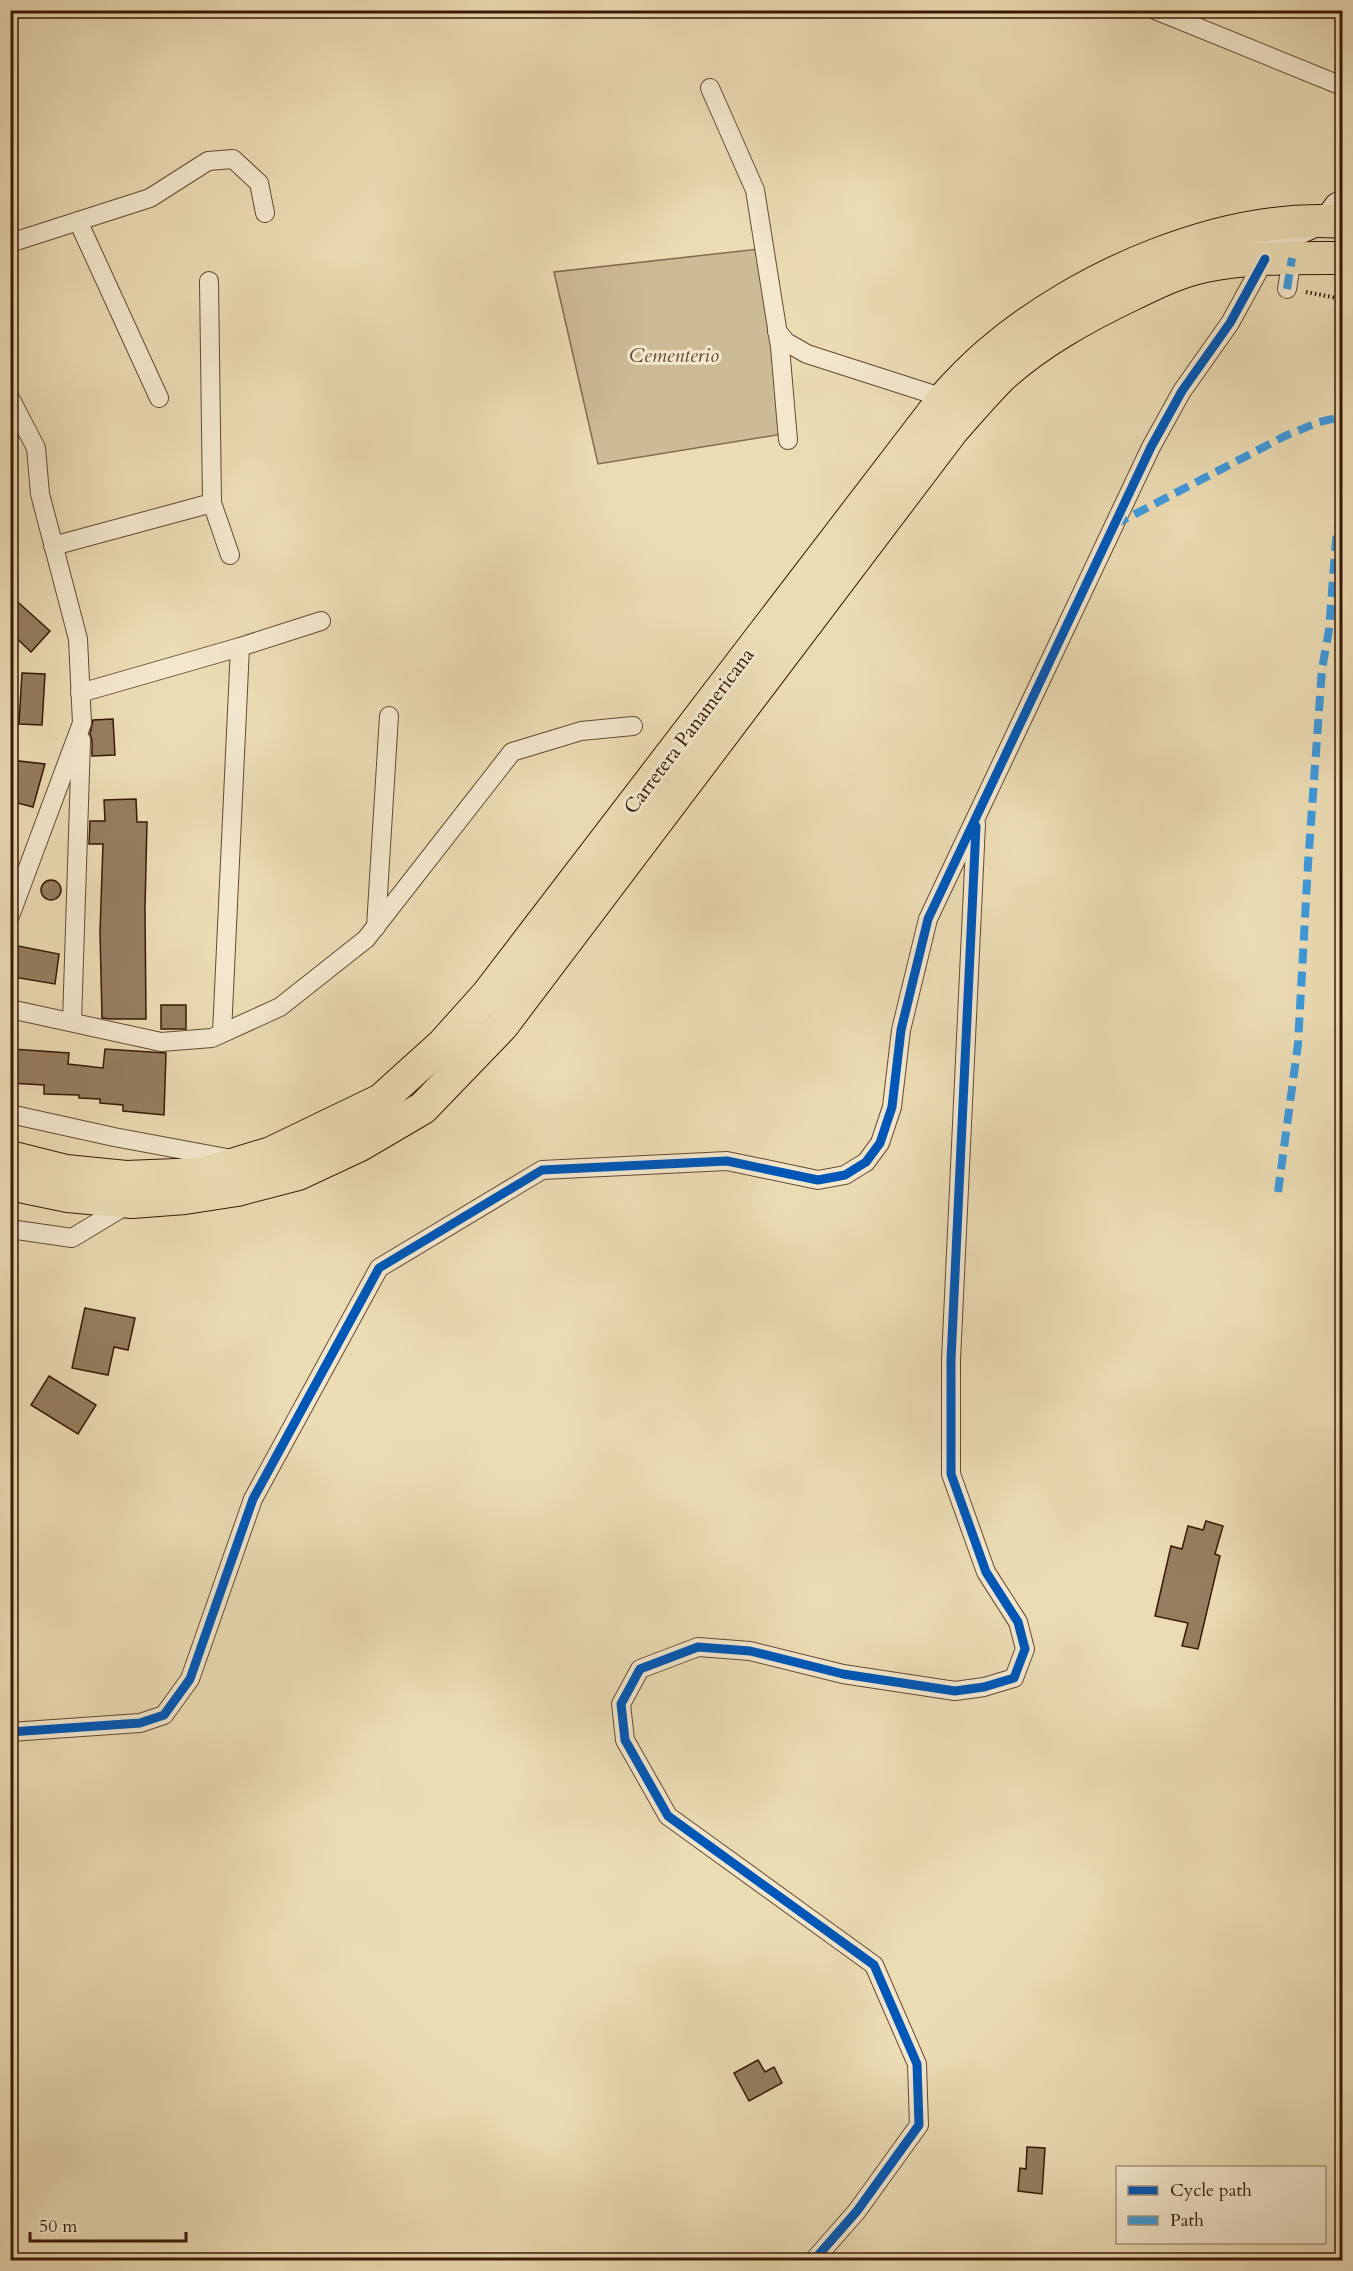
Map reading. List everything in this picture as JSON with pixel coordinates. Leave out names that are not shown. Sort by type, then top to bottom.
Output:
[{"type":"highway","name":"Carretera Panamericana","points":[[10,1156],[66,1171],[126,1177],[202,1174],[271,1153],[381,1100],[443,1044],[487,995],[944,398],[968,372],[1012,335],[1054,306],[1139,262],[1204,237],[1272,224],[1338,221]]},
{"type":"highway","name":"Carretera Panamericana","points":[[10,1184],[68,1196],[132,1202],[185,1198],[237,1190],[298,1174],[360,1145],[423,1108],[502,1026],[952,431],[1001,377],[1066,330],[1122,299],[1175,275],[1233,261],[1342,258]]},
{"type":"street","points":[[1155,10],[1342,86]]},
{"type":"street","points":[[710,88],[755,190],[777,331],[789,440]]},
{"type":"street","points":[[10,243],[150,198],[208,161],[233,159],[259,183],[264,213]]},
{"type":"street","points":[[78,221],[159,398]]},
{"type":"street","points":[[1233,261],[1338,221]]},
{"type":"street","points":[[1278,258],[1287,289]]},
{"type":"street","points":[[10,1732],[140,1723],[164,1715],[190,1679],[253,1499],[379,1269],[542,1170],[727,1161],[818,1180],[845,1175],[866,1162],[880,1143],[892,1107],[901,1030],[928,919],[1151,447],[1182,391],[1278,258]]},
{"type":"street","points":[[209,280],[212,503],[230,555]]},
{"type":"street","points":[[777,331],[786,342],[807,354],[944,398]]},
{"type":"street","points":[[10,398],[36,448],[40,494],[78,639],[82,723],[72,1023]]},
{"type":"street","points":[[53,546],[212,503]]},
{"type":"street","points":[[80,693],[321,621]]},
{"type":"street","points":[[222,1033],[240,647]]},
{"type":"street","points":[[376,927],[389,716]]},
{"type":"street","points":[[10,916],[82,723]]},
{"type":"street","points":[[10,1009],[161,1042],[212,1038],[280,1007],[366,939],[512,752],[581,731],[633,726]]},
{"type":"street","points":[[814,2260],[857,2211],[919,2125],[917,2064],[874,1965],[668,1816],[625,1740],[621,1704],[640,1669],[698,1647],[750,1651],[843,1674],[956,1691],[984,1687],[1014,1678],[1025,1649],[1018,1622],[986,1572],[951,1474],[951,1360],[976,816]]},
{"type":"street","points":[[10,1114],[114,1137],[243,1161]]},
{"type":"street","points":[[10,1229],[72,1238],[132,1202]]},
{"type":"path","points":[[1287,289],[1342,299]]},
{"type":"green space","name":"Cementerio","points":[[759,249],[783,434],[598,464],[554,272]]},
{"type":"building","points":[[10,595],[50,631],[31,652],[10,632]]},
{"type":"building","points":[[22,673],[45,674],[42,725],[19,724]]},
{"type":"building","points":[[113,719],[115,755],[92,756],[90,734],[93,720]]},
{"type":"building","points":[[10,760],[45,764],[33,807],[10,801]]},
{"type":"building","points":[[136,799],[137,822],[147,822],[146,1019],[102,1018],[100,932],[103,844],[89,844],[90,821],[105,821],[104,800]]},
{"type":"building","points":[[51,880],[58,883],[61,890],[58,897],[51,900],[44,897],[41,890],[44,883]]},
{"type":"building","points":[[18,946],[59,954],[55,984],[13,977]]},
{"type":"building","points":[[161,1005],[186,1005],[186,1029],[161,1029]]},
{"type":"building","points":[[12,1049],[69,1053],[68,1064],[103,1068],[105,1049],[166,1053],[164,1115],[123,1111],[123,1105],[100,1103],[100,1099],[79,1098],[79,1095],[44,1094],[44,1085],[10,1083]]},
{"type":"building","points":[[85,1308],[135,1318],[128,1350],[114,1347],[108,1375],[72,1368]]},
{"type":"building","points":[[49,1376],[96,1405],[78,1434],[31,1405]]},
{"type":"building","points":[[1206,1521],[1223,1526],[1215,1554],[1220,1556],[1198,1649],[1182,1646],[1188,1623],[1155,1616],[1171,1546],[1182,1549],[1188,1526],[1203,1530]]},
{"type":"building","points":[[758,2060],[765,2072],[774,2067],[782,2083],[749,2101],[734,2073]]},
{"type":"building","points":[[1027,2147],[1045,2148],[1042,2194],[1018,2191],[1020,2168],[1026,2169]]},
{"type":"marked path","points":[[1287,289],[1292,258]]},
{"type":"marked path","points":[[1114,525],[1285,436],[1319,422],[1341,417],[1342,423]]},
{"type":"marked path","points":[[1278,1192],[1298,1044],[1322,669],[1329,630],[1336,540],[1342,504]]},
{"type":"cycle path","points":[[10,1732],[140,1723],[164,1715],[190,1679],[253,1499],[379,1268],[542,1170],[727,1161],[818,1180],[845,1175],[866,1162],[880,1143],[892,1107],[901,1030],[928,919],[1151,447],[1182,391],[1230,323],[1265,259]]},
{"type":"cycle path","points":[[814,2260],[857,2211],[919,2125],[917,2064],[874,1965],[668,1816],[625,1740],[621,1704],[640,1669],[698,1647],[750,1651],[843,1674],[955,1691],[984,1687],[1014,1678],[1025,1649],[1018,1622],[986,1572],[951,1474],[951,1360],[976,826]]}]
